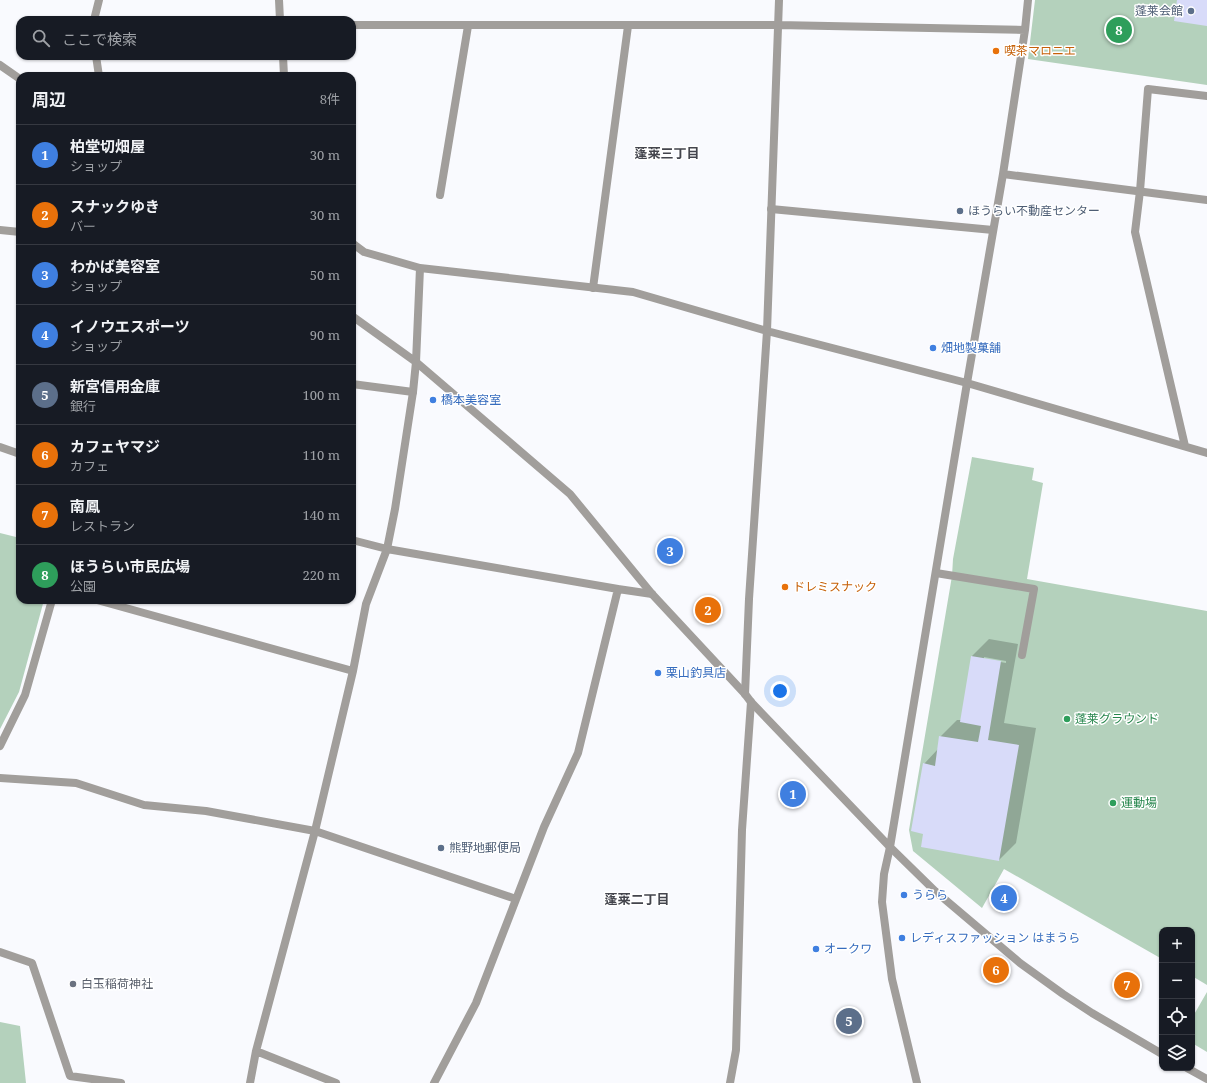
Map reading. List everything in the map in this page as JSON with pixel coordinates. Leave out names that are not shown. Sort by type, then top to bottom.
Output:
[{"type":"street","points":[[95,16],[99,0]]},
{"type":"street","points":[[279,0],[280,16]]},
{"type":"street","points":[[745,694],[749,599],[767,330],[779,0]]},
{"type":"street","points":[[917,1083],[892,979],[882,902],[884,874],[890,847],[1003,174],[1025,30],[1028,0]]},
{"type":"street","points":[[356,25],[778,25],[1025,30]]},
{"type":"street","points":[[440,195],[468,26]]},
{"type":"street","points":[[593,288],[628,26]]},
{"type":"street","points":[[97,60],[98,72]]},
{"type":"street","points":[[282,60],[284,72]]},
{"type":"street","points":[[0,65],[16,76]]},
{"type":"street","points":[[1185,446],[1135,232],[1140,191],[1148,89],[1207,96]]},
{"type":"street","points":[[1003,174],[1207,200]]},
{"type":"street","points":[[771,208],[993,230]]},
{"type":"street","points":[[0,230],[16,232]]},
{"type":"street","points":[[356,246],[364,252],[420,268],[633,292],[767,330],[968,383],[1207,453]]},
{"type":"street","points":[[250,1083],[256,1051],[315,832],[354,671],[366,604],[387,549],[395,509],[413,392],[416,362],[420,268]]},
{"type":"street","points":[[356,319],[416,362],[570,494],[652,594],[751,702],[890,847],[935,891],[1020,963],[1092,1013],[1159,1052]]},
{"type":"street","points":[[356,385],[413,392]]},
{"type":"street","points":[[0,447],[16,453]]},
{"type":"street","points":[[356,541],[387,549],[652,594]]},
{"type":"street","points":[[936,573],[1034,589],[1022,655]]},
{"type":"street","points":[[434,1083],[476,1003],[544,827],[578,753],[618,589]]},
{"type":"street","points":[[0,746],[25,695],[51,604]]},
{"type":"street","points":[[111,604],[354,671]]},
{"type":"street","points":[[730,1083],[736,1050],[742,830],[751,702]]},
{"type":"street","points":[[0,778],[76,783],[144,805],[206,811],[315,832],[516,899]]},
{"type":"street","points":[[0,952],[32,963],[70,1076],[121,1083]]},
{"type":"street","points":[[256,1051],[336,1083]]},
{"type":"street","points":[[1192,1071],[1206,1080]]},
{"type":"green space","points":[[1035,0],[1207,0],[1207,85],[1028,59]]},
{"type":"green space","name":"蓬莱グラウンド","points":[[972,457],[1034,468],[1032,480],[1043,483],[1027,579],[1207,611],[1207,985],[1195,978],[1195,927],[1159,927],[1159,957],[1004,869],[982,908],[913,851],[909,830],[952,576],[953,559]]},
{"type":"green space","points":[[0,533],[16,537],[16,604],[43,604],[19,692],[0,729]]},
{"type":"green space","points":[[1207,992],[1207,1052],[1195,1045],[1195,1013]]},
{"type":"green space","points":[[0,1022],[20,1026],[26,1083],[0,1083]]},
{"type":"building","name":"蓬莱会館","points":[[1177,0],[1207,0],[1207,26],[1174,21]]},
{"type":"building","points":[[971,656],[1001,661],[988,740],[1019,745],[999,861],[921,847],[923,834],[911,831],[923,763],[935,766],[939,736],[978,742],[981,726],[960,722]]},
{"type":"place","name":"蓬莱会館","points":[[1191,11]]},
{"type":"place","name":"ほうらい市民広場","points":[[1119,30]]},
{"type":"place","name":"喫茶マロニエ","points":[[996,51]]},
{"type":"place","name":"ほうらい不動産センター","points":[[960,211]]},
{"type":"place","name":"畑地製菓舗","points":[[933,348]]},
{"type":"place","name":"橋本美容室","points":[[433,400]]},
{"type":"place","name":"わかば美容室","points":[[670,551]]},
{"type":"place","name":"ドレミスナック","points":[[785,587]]},
{"type":"place","name":"スナックゆき","points":[[708,610]]},
{"type":"place","name":"栗山釣具店","points":[[658,673]]},
{"type":"place","name":"蓬莱グラウンド","points":[[1067,719]]},
{"type":"place","name":"柏堂切畑屋","points":[[793,794]]},
{"type":"place","name":"運動場","points":[[1113,803]]},
{"type":"place","name":"熊野地郵便局","points":[[441,848]]},
{"type":"place","name":"うらら","points":[[904,895]]},
{"type":"place","name":"イノウエスポーツ","points":[[1004,898]]},
{"type":"place","name":"レディスファッション はまうら","points":[[902,938]]},
{"type":"place","name":"オークワ","points":[[816,949]]},
{"type":"place","name":"カフェヤマジ","points":[[996,970]]},
{"type":"place","name":"白玉稲荷神社","points":[[73,984]]},
{"type":"place","name":"南鳳","points":[[1127,985]]},
{"type":"place","name":"新宮信用金庫","points":[[849,1021]]},
{"type":"district","name":"蓬莱三丁目","points":[[667,153]]},
{"type":"district","name":"蓬莱二丁目","points":[[637,899]]}]
